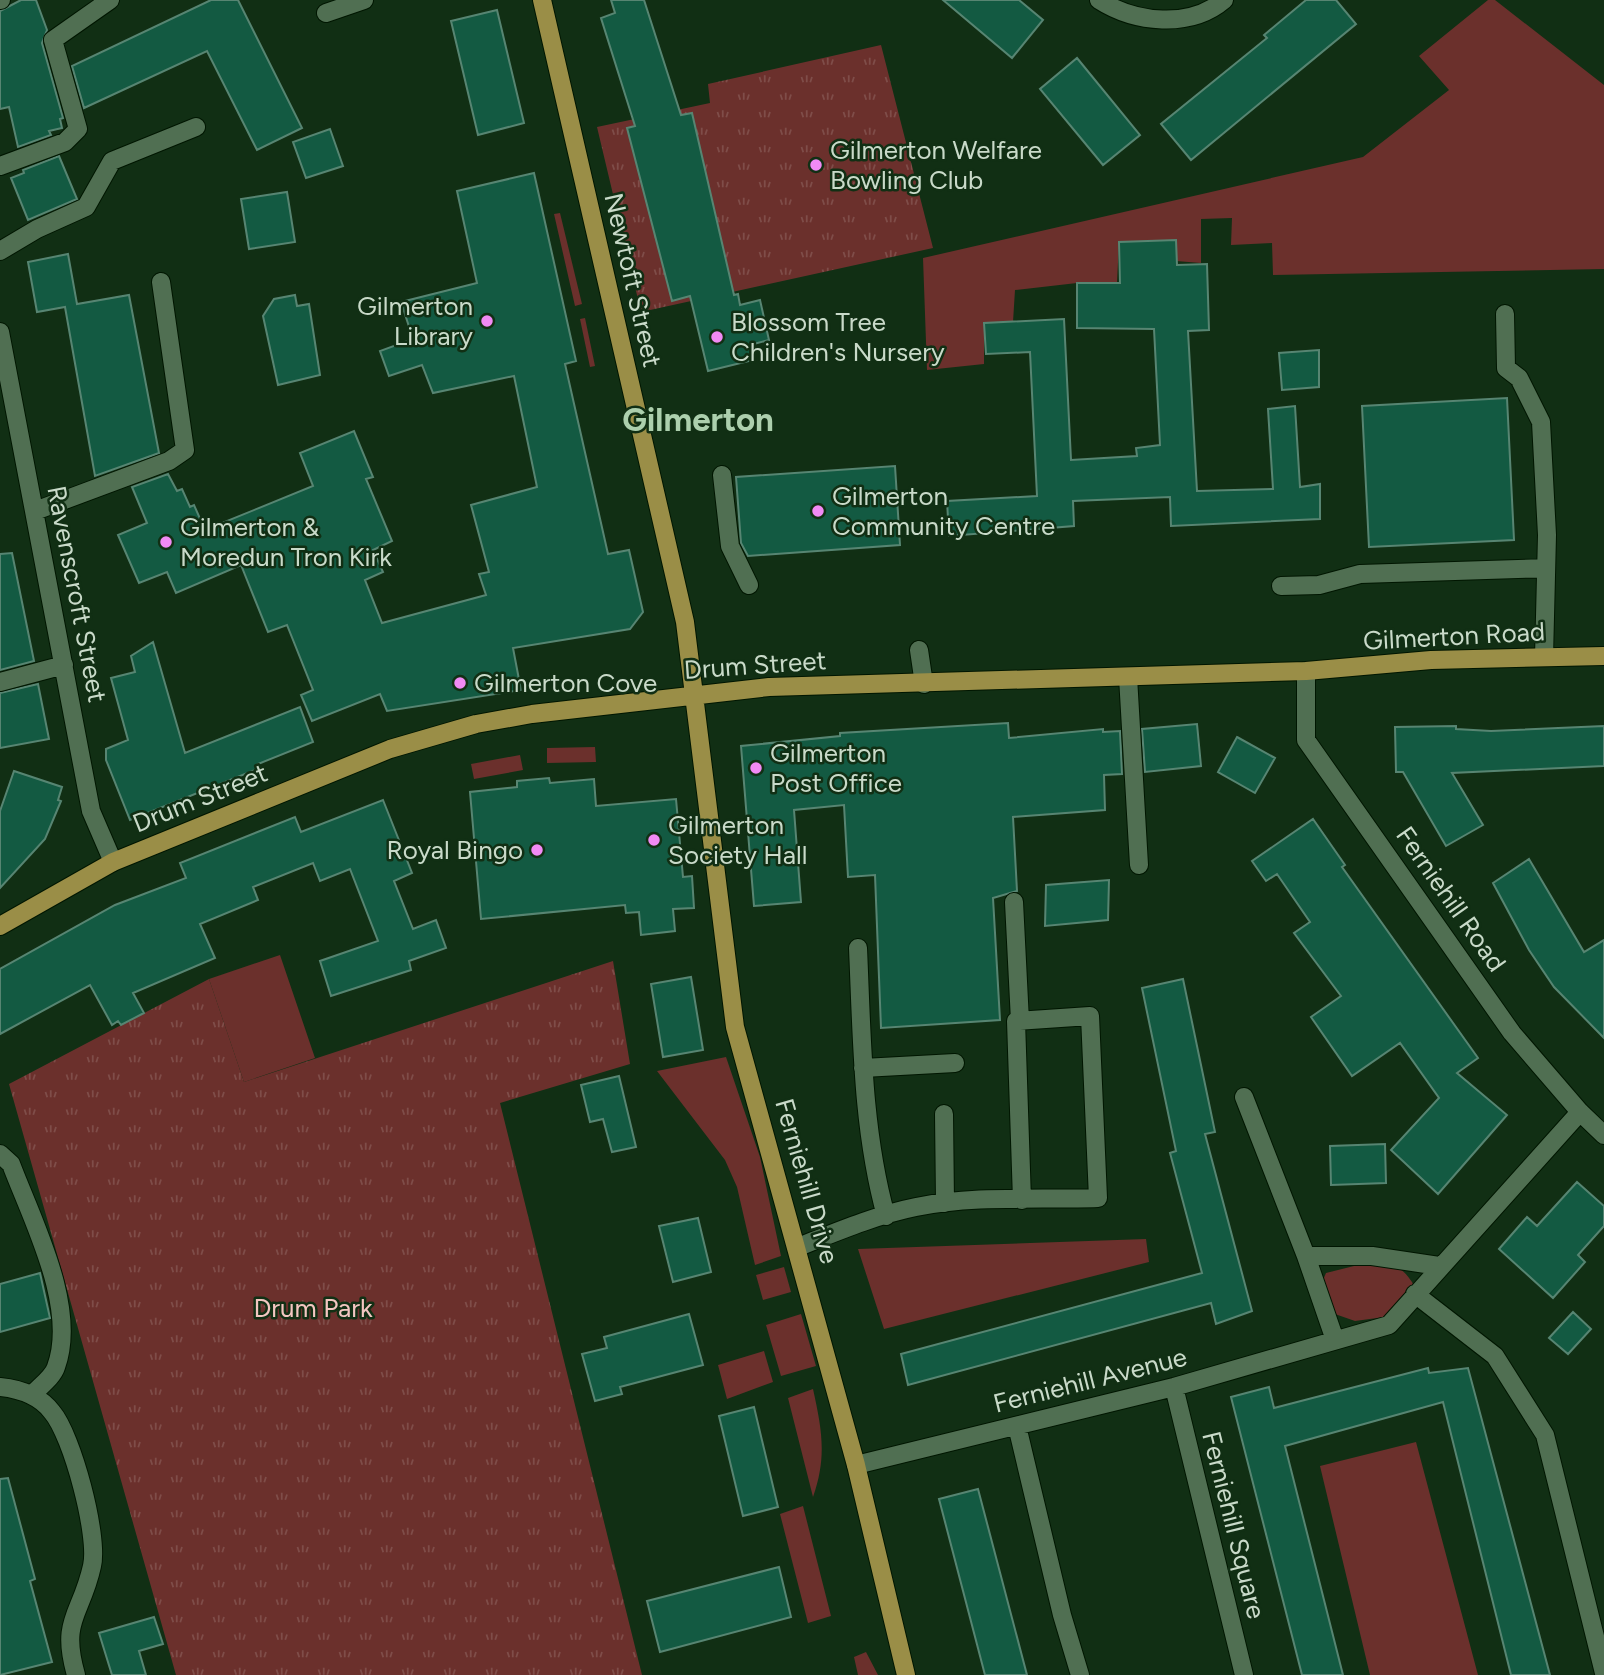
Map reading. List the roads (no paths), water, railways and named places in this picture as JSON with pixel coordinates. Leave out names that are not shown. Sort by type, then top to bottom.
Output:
[{"type":"main road","name":"Newtoft Street","points":[[542,0],[684,622],[694,695]]},
{"type":"main road","name":"Gilmerton Road","points":[[1306,671],[1431,660],[1604,656]]},
{"type":"main road","name":"Drum Street","points":[[0,926],[113,862],[413,741],[476,724],[532,714],[769,687],[1306,671]]},
{"type":"main road","name":"Ferniehill Drive","points":[[694,695],[735,1027],[798,1247],[856,1465],[906,1675]]},
{"type":"street","points":[[0,166],[65,142],[78,129],[53,40],[110,0]]},
{"type":"street","points":[[326,13],[364,0]]},
{"type":"street","points":[[1100,0],[1130,15],[1168,20],[1203,12],[1224,0]]},
{"type":"street","points":[[0,250],[86,207],[112,161],[196,127]]},
{"type":"street","points":[[35,511],[169,461],[185,450],[161,282]]},
{"type":"street","points":[[1505,314],[1506,368],[1519,378],[1541,422],[1546,568],[1544,657]]},
{"type":"street","name":"Ravenscroft Street","points":[[0,331],[91,811],[113,862]]},
{"type":"street","points":[[722,475],[730,546],[749,585]]},
{"type":"street","points":[[1281,586],[1320,585],[1360,574],[1546,568]]},
{"type":"street","points":[[919,650],[923,684]]},
{"type":"street","points":[[0,682],[64,664]]},
{"type":"street","name":"Ferniehill Road","points":[[1306,671],[1306,740],[1512,1033],[1580,1112],[1604,1135]]},
{"type":"street","points":[[1128,677],[1139,865]]},
{"type":"street","points":[[1014,902],[1020,1021]]},
{"type":"street","points":[[858,948],[863,1068],[873,1167],[886,1216]]},
{"type":"street","points":[[798,1247],[914,1207],[945,1203],[1098,1198],[1090,1016],[1016,1021],[1022,1200]]},
{"type":"street","points":[[863,1068],[954,1063]]},
{"type":"street","points":[[1244,1097],[1306,1256],[1335,1340]]},
{"type":"street","name":"Ferniehill Avenue","points":[[856,1465],[1174,1387],[1389,1325],[1439,1266],[1580,1112]]},
{"type":"street","points":[[944,1114],[945,1203]]},
{"type":"street","points":[[0,1154],[11,1164],[16,1177],[50,1268],[64,1323],[56,1368],[32,1395]]},
{"type":"street","points":[[1306,1256],[1372,1256],[1439,1266]]},
{"type":"street","points":[[1415,1294],[1495,1356],[1545,1435],[1600,1644],[1604,1673]]},
{"type":"street","points":[[0,1387],[32,1395],[51,1409],[66,1432],[94,1540],[92,1566],[68,1641],[76,1675]]},
{"type":"street","name":"Ferniehill Square","points":[[1174,1387],[1244,1675]]},
{"type":"street","points":[[1017,1426],[1062,1615],[1080,1675]]},
{"type":"place","name":"Gilmerton Welfare Bowling Club","points":[[816,165]]},
{"type":"place","name":"Gilmerton Library","points":[[487,321]]},
{"type":"place","name":"Blossom Tree Children's Nursery","points":[[717,337]]},
{"type":"place","name":"Gilmerton Community Centre","points":[[818,511]]},
{"type":"place","name":"Gilmerton & Moredun Tron Kirk","points":[[166,542]]},
{"type":"place","name":"Gilmerton Cove","points":[[460,683]]},
{"type":"place","name":"Gilmerton Post Office","points":[[756,768]]},
{"type":"place","name":"Gilmerton Society Hall","points":[[654,840]]},
{"type":"place","name":"Royal Bingo","points":[[537,850]]},
{"type":"district","name":"Gilmerton","points":[[698,419]]},
{"type":"park label","name":"Drum Park","points":[[313,1308]]}]
